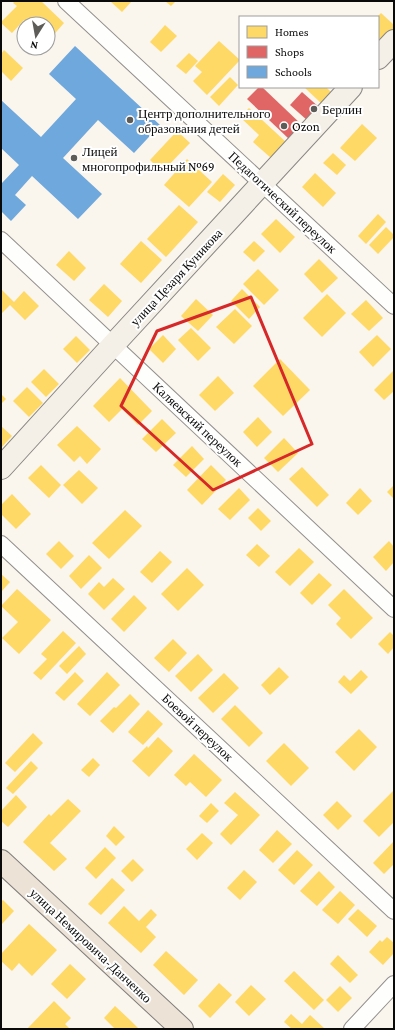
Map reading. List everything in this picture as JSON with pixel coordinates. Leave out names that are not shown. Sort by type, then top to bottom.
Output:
[{"type":"main road","name":"улица Немировича-Данченко","points":[[1,861],[182,1029]]},
{"type":"street","name":"Педагогический переулок","points":[[66,1],[394,306]]},
{"type":"street","points":[[379,57],[394,41]]},
{"type":"street","name":"улица Цезаря Куникова","points":[[1,468],[350,88]]},
{"type":"street","name":"Каляевский переулок","points":[[1,240],[394,609]]},
{"type":"street","name":"Боевой переулок","points":[[1,544],[394,911]]},
{"type":"street","points":[[352,1029],[394,984]]},
{"type":"highlighted area","points":[[251,297],[312,444],[213,490],[121,406],[157,331]]},
{"type":"building: Homes","points":[[15,1],[41,1],[64,23],[56,32],[56,16],[16,16],[16,29],[12,33],[1,22],[17,6],[13,3]]},
{"type":"building: Homes","points":[[110,1],[132,1],[122,12]]},
{"type":"building: Homes","points":[[165,1],[176,1],[171,6]]},
{"type":"building: Homes","points":[[381,13],[394,25],[394,28],[379,44],[379,16]]},
{"type":"building: Homes","points":[[165,25],[177,36],[161,52],[150,42]]},
{"type":"building: Homes","points":[[219,41],[239,59],[239,61],[207,95],[193,81],[202,72],[195,66]]},
{"type":"building: Homes","points":[[4,50],[23,68],[11,81],[1,71],[1,54]]},
{"type":"building: Homes","points":[[189,53],[198,61],[186,74],[176,66]]},
{"type":"building: Homes","points":[[230,77],[238,85],[219,106],[210,97]]},
{"type":"building: Homes","points":[[305,88],[327,88],[333,94],[323,105]]},
{"type":"building: Homes","points":[[249,108],[286,142],[271,158],[253,142],[259,135],[240,117]]},
{"type":"building: Homes","points":[[362,124],[377,138],[355,161],[340,148]]},
{"type":"building: Homes","points":[[177,131],[190,143],[162,172],[150,160]]},
{"type":"building: Homes","points":[[333,153],[346,165],[337,175],[323,163]]},
{"type":"building: Homes","points":[[187,159],[212,182],[189,207],[164,185]]},
{"type":"building: Homes","points":[[315,173],[336,193],[323,207],[302,187]]},
{"type":"building: Homes","points":[[223,174],[235,185],[220,202],[207,192]]},
{"type":"building: Homes","points":[[179,205],[198,222],[166,257],[147,239]]},
{"type":"building: Homes","points":[[378,214],[386,222],[366,244],[358,236]]},
{"type":"building: Homes","points":[[276,219],[295,237],[280,253],[261,234]]},
{"type":"building: Homes","points":[[386,227],[394,235],[394,237],[378,254],[369,245]]},
{"type":"building: Homes","points":[[141,241],[162,260],[141,283],[120,264]]},
{"type":"building: Homes","points":[[254,241],[265,251],[254,262],[243,252]]},
{"type":"building: Homes","points":[[69,251],[86,268],[74,281],[56,265]]},
{"type":"building: Homes","points":[[319,259],[338,278],[322,293],[304,274]]},
{"type":"building: Homes","points":[[258,269],[279,290],[264,305],[243,284]]},
{"type":"building: Homes","points":[[104,284],[122,301],[108,317],[89,300]]},
{"type":"building: Homes","points":[[1,289],[14,302],[24,291],[39,306],[25,320],[10,305],[1,314]]},
{"type":"building: Homes","points":[[242,289],[260,307],[249,319],[231,301]]},
{"type":"building: Homes","points":[[327,294],[346,313],[322,337],[303,318]]},
{"type":"building: Homes","points":[[196,299],[213,315],[198,331],[181,316]]},
{"type":"building: Homes","points":[[366,300],[383,318],[369,331],[351,314]]},
{"type":"building: Homes","points":[[235,309],[252,326],[234,344],[216,327]]},
{"type":"building: Homes","points":[[191,328],[211,348],[198,361],[178,340]]},
{"type":"building: Homes","points":[[163,335],[176,349],[163,363],[149,349]]},
{"type":"building: Homes","points":[[377,335],[391,349],[373,367],[359,352]]},
{"type":"building: Homes","points":[[76,336],[90,350],[77,363],[63,349]]},
{"type":"building: Homes","points":[[280,359],[310,390],[283,416],[253,386]]},
{"type":"building: Homes","points":[[44,369],[59,384],[46,397],[31,382]]},
{"type":"building: Homes","points":[[394,370],[394,391],[384,400],[374,390]]},
{"type":"building: Homes","points":[[218,376],[234,393],[215,411],[199,395]]},
{"type":"building: Homes","points":[[120,378],[152,411],[138,425],[122,409],[109,422],[93,406]]},
{"type":"building: Homes","points":[[27,387],[43,403],[29,417],[13,401]]},
{"type":"building: Homes","points":[[1,394],[6,399],[1,404]]},
{"type":"building: Homes","points":[[258,417],[272,432],[257,447],[243,432]]},
{"type":"building: Homes","points":[[162,419],[176,433],[156,452],[142,439]]},
{"type":"building: Homes","points":[[1,426],[12,436],[1,448]]},
{"type":"building: Homes","points":[[77,426],[101,449],[87,464],[80,456],[74,462],[57,445]]},
{"type":"building: Homes","points":[[284,438],[298,453],[278,472],[264,458]]},
{"type":"building: Homes","points":[[192,446],[204,459],[186,477],[173,465]]},
{"type":"building: Homes","points":[[41,465],[61,485],[49,498],[28,478]]},
{"type":"building: Homes","points":[[211,465],[226,480],[202,505],[187,490]]},
{"type":"building: Homes","points":[[302,467],[329,495],[317,507],[289,479]]},
{"type":"building: Homes","points":[[79,470],[98,488],[82,504],[63,485]]},
{"type":"building: Homes","points":[[394,485],[394,499],[387,492]]},
{"type":"building: Homes","points":[[239,488],[250,500],[230,520],[218,509]]},
{"type":"building: Homes","points":[[360,488],[372,501],[358,515],[346,503]]},
{"type":"building: Homes","points":[[12,494],[31,514],[16,529],[1,514],[1,505]]},
{"type":"building: Homes","points":[[258,508],[271,521],[261,531],[248,518]]},
{"type":"building: Homes","points":[[125,510],[142,526],[109,559],[92,543]]},
{"type":"building: Homes","points":[[59,541],[74,556],[61,569],[46,554]]},
{"type":"building: Homes","points":[[389,541],[394,547],[394,562],[386,571],[373,557]]},
{"type":"building: Homes","points":[[257,544],[270,556],[259,567],[246,555]]},
{"type":"building: Homes","points":[[299,548],[314,562],[290,586],[275,572]]},
{"type":"building: Homes","points":[[160,551],[172,562],[152,583],[140,572]]},
{"type":"building: Homes","points":[[89,555],[102,568],[81,589],[69,576]]},
{"type":"building: Homes","points":[[187,568],[204,585],[178,611],[161,594]]},
{"type":"building: Homes","points":[[319,573],[332,585],[312,605],[300,593]]},
{"type":"building: Homes","points":[[1,574],[10,582],[1,592]]},
{"type":"building: Homes","points":[[113,578],[125,589],[104,610],[88,594],[99,582],[104,587]]},
{"type":"building: Homes","points":[[17,589],[51,620],[19,654],[2,638],[18,622],[1,606]]},
{"type":"building: Homes","points":[[344,589],[373,618],[351,639],[336,624],[341,618],[328,605]]},
{"type":"building: Homes","points":[[134,595],[147,608],[124,632],[111,619]]},
{"type":"building: Homes","points":[[63,631],[76,643],[41,680],[33,673],[47,659],[41,654]]},
{"type":"building: Homes","points":[[390,632],[394,636],[394,647],[388,654],[378,644]]},
{"type":"building: Homes","points":[[173,639],[187,653],[169,672],[154,658]]},
{"type":"building: Homes","points":[[79,646],[86,654],[67,674],[59,666]]},
{"type":"building: Homes","points":[[198,654],[213,670],[191,692],[175,676]]},
{"type":"building: Homes","points":[[279,667],[289,677],[270,695],[261,685]]},
{"type":"building: Homes","points":[[361,670],[368,677],[351,694],[338,682],[344,675],[350,681]]},
{"type":"building: Homes","points":[[75,672],[84,681],[64,701],[55,693]]},
{"type":"building: Homes","points":[[107,672],[120,685],[90,716],[77,704]]},
{"type":"building: Homes","points":[[224,673],[239,688],[213,713],[198,698]]},
{"type":"building: Homes","points":[[130,694],[140,704],[113,733],[100,721]]},
{"type":"building: Homes","points":[[235,705],[263,733],[249,747],[221,719]]},
{"type":"building: Homes","points":[[148,710],[163,724],[143,745],[128,732]]},
{"type":"building: Homes","points":[[359,729],[377,747],[354,771],[335,752]]},
{"type":"building: Homes","points":[[33,733],[43,743],[15,772],[5,763]]},
{"type":"building: Homes","points":[[158,737],[173,751],[149,777],[132,761],[147,746],[148,748]]},
{"type":"building: Homes","points":[[284,743],[309,768],[291,786],[266,761]]},
{"type":"building: Homes","points":[[194,754],[222,780],[206,797],[190,782],[186,786],[174,775]]},
{"type":"building: Homes","points":[[93,758],[100,765],[89,777],[81,770]]},
{"type":"building: Homes","points":[[31,761],[38,768],[13,794],[6,788]]},
{"type":"building: Homes","points":[[394,790],[394,822],[379,837],[363,821]]},
{"type":"building: Homes","points":[[235,792],[260,815],[231,845],[220,834],[238,815],[224,803]]},
{"type":"building: Homes","points":[[16,795],[27,807],[8,827],[1,821],[1,811]]},
{"type":"building: Homes","points":[[68,799],[81,811],[50,843],[67,859],[54,871],[23,842],[49,814],[51,816]]},
{"type":"building: Homes","points":[[337,801],[352,816],[338,830],[323,815]]},
{"type":"building: Homes","points":[[211,803],[219,811],[207,823],[199,816]]},
{"type":"building: Homes","points":[[114,826],[125,837],[116,846],[106,836]]},
{"type":"building: Homes","points":[[277,830],[292,844],[273,863],[259,850]]},
{"type":"building: Homes","points":[[202,833],[213,843],[197,860],[186,849]]},
{"type":"building: Homes","points":[[394,841],[394,864],[384,874],[373,863]]},
{"type":"building: Homes","points":[[105,847],[116,858],[96,879],[85,868]]},
{"type":"building: Homes","points":[[297,850],[313,865],[294,885],[278,870]]},
{"type":"building: Homes","points":[[133,859],[144,870],[132,882],[121,871]]},
{"type":"building: Homes","points":[[244,870],[257,882],[240,900],[227,888]]},
{"type":"building: Homes","points":[[319,871],[335,887],[317,906],[300,891]]},
{"type":"building: Homes","points":[[112,878],[125,890],[101,915],[88,904]]},
{"type":"building: Homes","points":[[340,891],[355,905],[338,924],[322,910]]},
{"type":"building: Homes","points":[[3,900],[14,911],[1,925],[1,902]]},
{"type":"building: Homes","points":[[124,906],[139,921],[151,909],[157,915],[146,927],[156,937],[141,953],[108,923]]},
{"type":"building: Homes","points":[[358,909],[377,926],[367,937],[348,919]]},
{"type":"building: Homes","points":[[29,924],[57,950],[32,976],[19,963],[12,971],[1,961],[1,954]]},
{"type":"building: Homes","points":[[387,937],[394,943],[394,953],[383,965],[369,952],[380,940],[382,942]]},
{"type":"building: Homes","points":[[166,951],[198,980],[184,995],[153,965]]},
{"type":"building: Homes","points":[[338,955],[358,975],[350,983],[330,964]]},
{"type":"building: Homes","points":[[70,964],[86,979],[67,999],[51,984]]},
{"type":"building: Homes","points":[[294,971],[324,1000],[314,1010],[284,981]]},
{"type":"building: Homes","points":[[219,983],[232,995],[210,1018],[198,1006]]},
{"type":"building: Homes","points":[[251,985],[266,999],[249,1016],[235,1002]]},
{"type":"building: Homes","points":[[340,986],[352,998],[338,1012],[326,1000]]},
{"type":"building: Homes","points":[[54,1001],[71,1018],[65,1024],[70,1029],[27,1029]]},
{"type":"building: Homes","points":[[115,1006],[139,1029],[115,1029],[104,1018]]},
{"type":"building: Homes","points":[[291,1014],[302,1024],[310,1015],[324,1028],[292,1029],[284,1022]]},
{"type":"building: Shops","points":[[258,88],[263,88],[302,125],[289,139],[247,99]]},
{"type":"building: Shops","points":[[302,92],[320,108],[308,121],[290,105]]},
{"type":"building: Schools","points":[[75,46],[160,125],[134,153],[98,120],[63,158],[102,194],[78,219],[32,176],[15,195],[26,205],[11,221],[1,211],[1,182],[2,183],[19,165],[1,148],[1,100],[41,137],[76,99],[49,74]]},
{"type":"place","name":"Берлин","points":[[314,109]]},
{"type":"place","name":"Центр дополнительного образования детей","points":[[130,120]]},
{"type":"place","name":"Ozon","points":[[284,126]]},
{"type":"place","name":"Лицей многопрофильный №69","points":[[74,158]]}]
